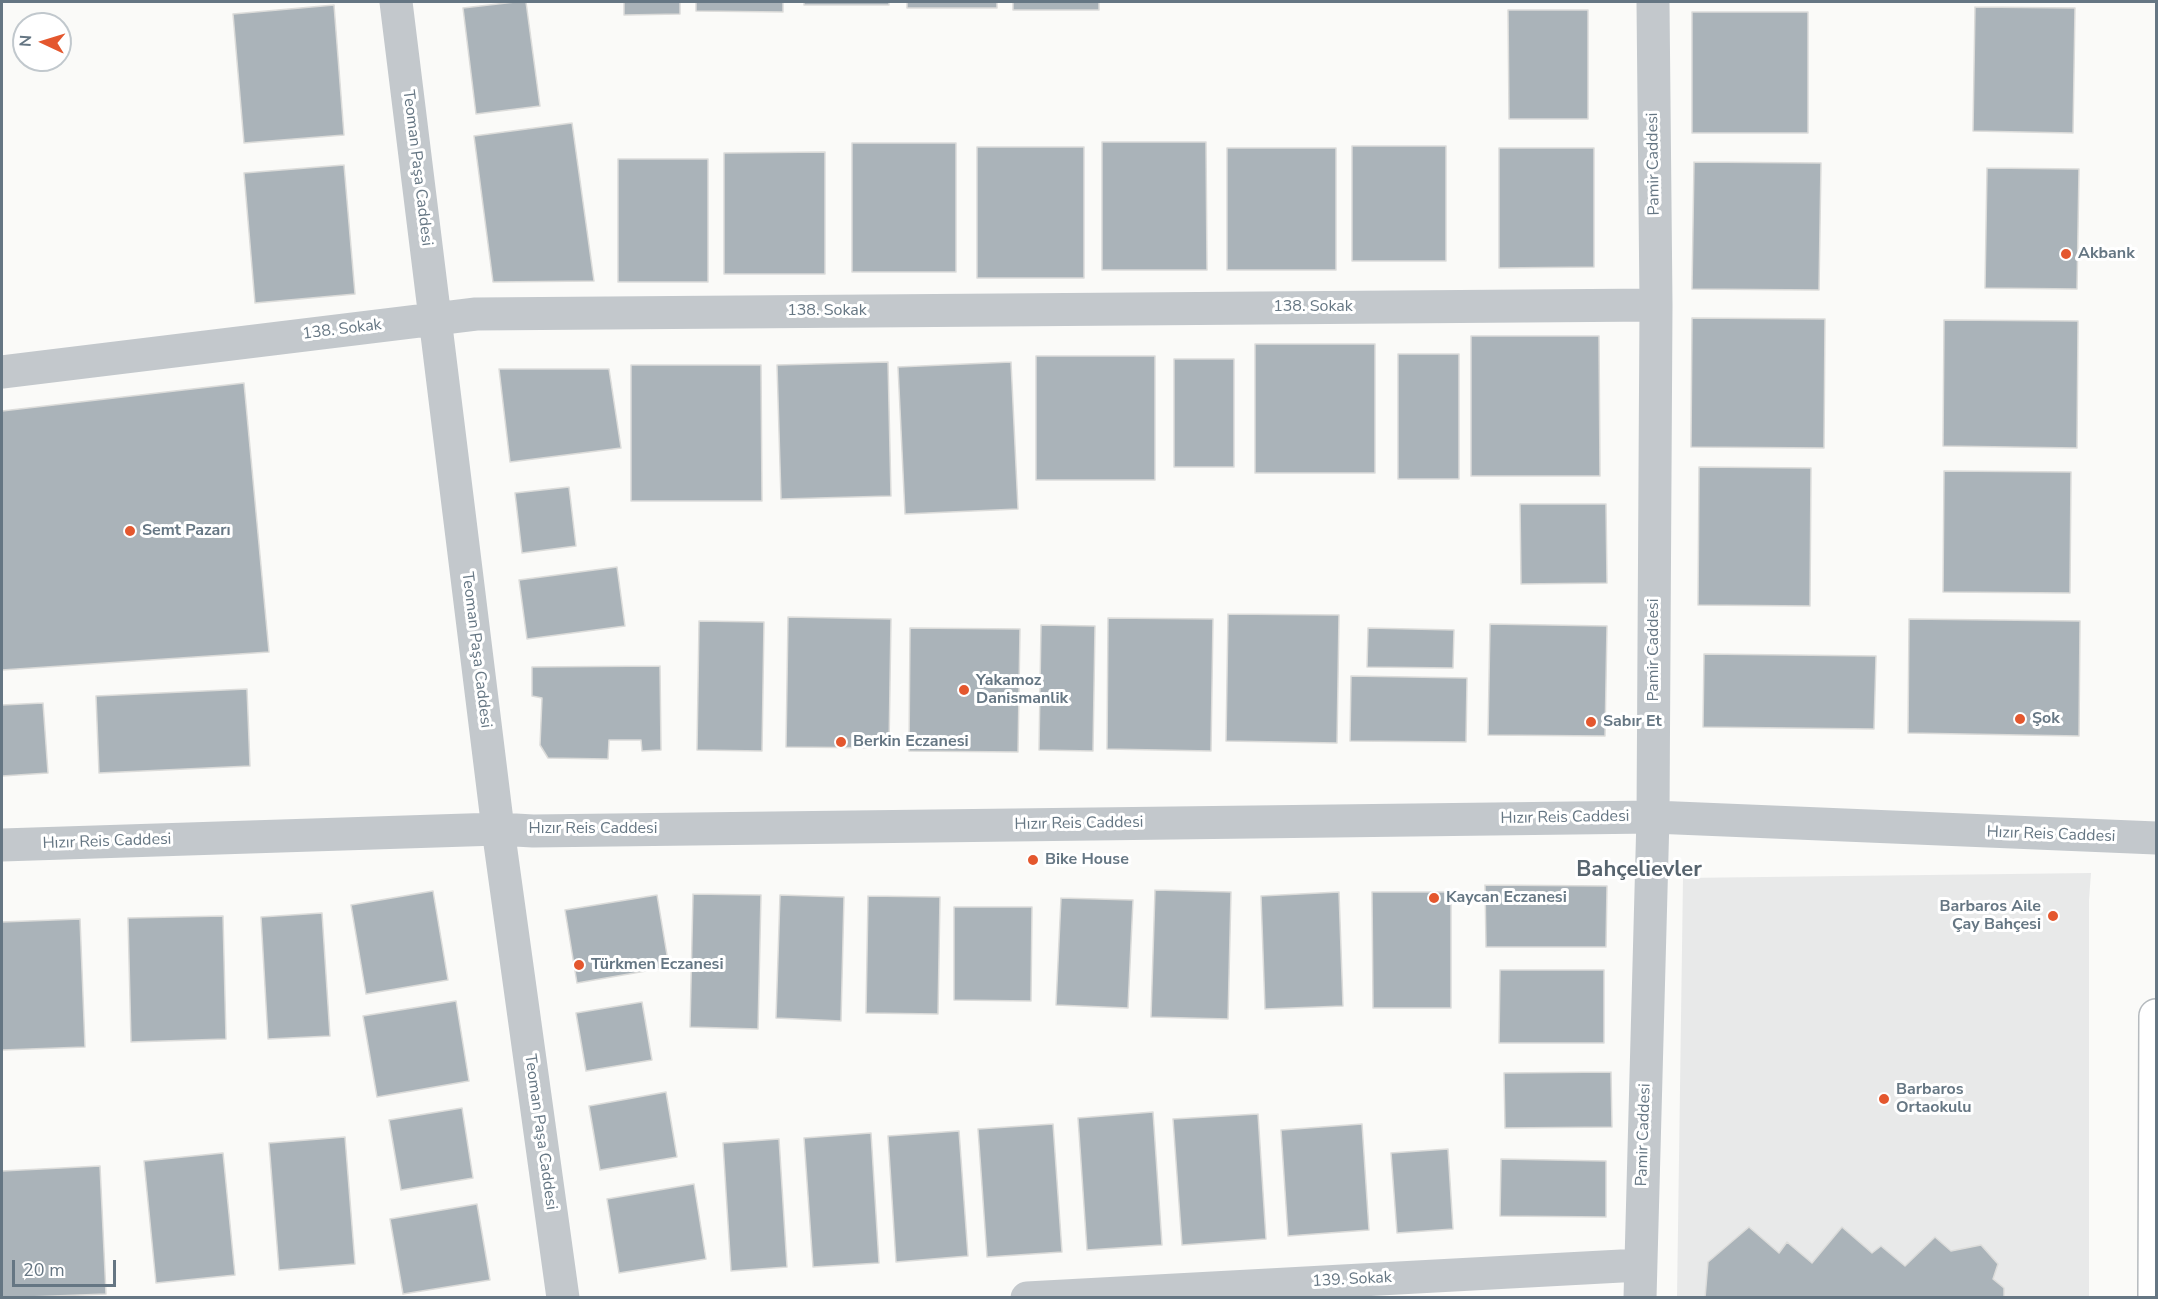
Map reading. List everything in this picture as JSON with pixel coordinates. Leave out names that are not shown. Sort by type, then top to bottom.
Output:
[{"type":"main road","points":[[2155,1298],[2157,1016]]},
{"type":"street","name":"Teoman Paşa Caddesi","points":[[396,2],[498,829],[563,1298]]},
{"type":"street","name":"Pamir Caddesi","points":[[1640,1298],[1653,817],[1656,304],[1653,2]]},
{"type":"street","name":"138. Sokak","points":[[2,372],[488,314],[1656,304]]},
{"type":"street","name":"Hızır Reis Caddesi","points":[[2,845],[498,829],[533,831],[1653,817],[2157,838]]},
{"type":"street","name":"139. Sokak","points":[[1027,1298],[1640,1265]]},
{"type":"shaded area","name":"Barbaros Ortaokulu","points":[[2091,873],[2089,900],[2089,1297],[1677,1298],[1683,878]]},
{"type":"building","points":[[526,2],[540,106],[476,114],[463,8]]},
{"type":"building","points":[[624,2],[680,2],[680,14],[624,15]]},
{"type":"building","points":[[696,2],[783,2],[783,12],[696,11]]},
{"type":"building","points":[[804,2],[889,2],[889,5],[804,5]]},
{"type":"building","points":[[907,2],[997,2],[997,8],[907,8]]},
{"type":"building","points":[[1013,2],[1099,2],[1099,10],[1013,10]]},
{"type":"building","points":[[334,5],[344,135],[244,143],[233,14]]},
{"type":"building","points":[[1975,7],[2075,8],[2073,133],[1973,131]]},
{"type":"building","points":[[1508,10],[1588,10],[1588,119],[1509,119]]},
{"type":"building","points":[[1692,12],[1808,12],[1808,133],[1692,133]]},
{"type":"building","points":[[572,123],[594,281],[493,282],[474,136]]},
{"type":"building","points":[[1102,142],[1206,142],[1207,270],[1102,270]]},
{"type":"building","points":[[852,143],[956,143],[956,272],[852,272]]},
{"type":"building","points":[[1352,146],[1446,146],[1446,261],[1352,261]]},
{"type":"building","points":[[977,147],[1084,147],[1084,278],[977,278]]},
{"type":"building","points":[[1227,148],[1336,148],[1336,270],[1227,270]]},
{"type":"building","points":[[1499,148],[1594,148],[1594,267],[1499,268]]},
{"type":"building","points":[[825,152],[825,274],[724,274],[724,153]]},
{"type":"building","points":[[618,159],[708,159],[708,282],[618,282]]},
{"type":"building","points":[[1694,162],[1821,163],[1819,290],[1692,289]]},
{"type":"building","points":[[344,165],[355,294],[255,303],[244,173]]},
{"type":"building","points":[[1987,168],[2079,169],[2077,289],[1985,288]]},
{"type":"building","points":[[1692,318],[1825,319],[1824,448],[1691,447]]},
{"type":"building","points":[[1944,320],[2078,321],[2077,448],[1943,446]]},
{"type":"building","points":[[1471,336],[1599,336],[1600,476],[1471,476]]},
{"type":"building","points":[[1255,344],[1375,344],[1375,473],[1255,473]]},
{"type":"building","points":[[1398,354],[1459,354],[1459,479],[1398,479]]},
{"type":"building","points":[[1036,356],[1155,356],[1155,480],[1036,480]]},
{"type":"building","points":[[1174,359],[1234,359],[1234,467],[1174,467]]},
{"type":"building","points":[[888,362],[891,496],[781,499],[777,365]]},
{"type":"building","points":[[1011,362],[1018,509],[905,514],[898,367]]},
{"type":"building","points":[[631,365],[761,365],[762,501],[631,501]]},
{"type":"building","points":[[499,369],[609,369],[621,448],[510,462]]},
{"type":"building","name":"Semt Pazarı","points":[[244,383],[269,652],[2,670],[2,411]]},
{"type":"building","points":[[1699,467],[1811,468],[1810,606],[1698,605]]},
{"type":"building","points":[[1944,471],[2071,472],[2070,593],[1943,592]]},
{"type":"building","points":[[569,487],[576,546],[522,553],[515,493]]},
{"type":"building","points":[[1520,504],[1606,504],[1607,583],[1521,584]]},
{"type":"building","points":[[617,567],[625,626],[527,639],[519,580]]},
{"type":"building","points":[[1228,614],[1339,615],[1337,743],[1226,741]]},
{"type":"building","points":[[788,617],[891,619],[889,748],[786,747]]},
{"type":"building","points":[[1108,618],[1213,619],[1211,751],[1107,749]]},
{"type":"building","points":[[1909,619],[2080,621],[2079,736],[1908,733]]},
{"type":"building","points":[[699,621],[764,622],[762,751],[697,750]]},
{"type":"building","points":[[1490,624],[1607,626],[1605,736],[1488,735]]},
{"type":"building","points":[[1041,625],[1095,626],[1093,751],[1039,750]]},
{"type":"building","name":"Yakamoz Danismanlik","points":[[910,628],[1020,629],[1018,752],[909,751]]},
{"type":"building","points":[[1368,628],[1454,630],[1453,668],[1367,667]]},
{"type":"building","points":[[1704,654],[1876,656],[1874,729],[1703,727]]},
{"type":"building","points":[[660,666],[661,750],[642,751],[641,740],[609,740],[608,759],[548,758],[540,745],[542,698],[532,696],[532,667]]},
{"type":"building","points":[[1351,676],[1467,678],[1466,742],[1350,741]]},
{"type":"building","points":[[247,689],[250,766],[99,773],[96,696]]},
{"type":"building","points":[[43,703],[48,773],[2,776],[2,705]]},
{"type":"building","points":[[1485,885],[1607,886],[1606,947],[1486,947]]},
{"type":"building","points":[[1155,890],[1231,892],[1228,1019],[1151,1017]]},
{"type":"building","points":[[433,891],[448,980],[366,994],[351,905]]},
{"type":"building","points":[[1339,892],[1343,1006],[1265,1009],[1261,896]]},
{"type":"building","points":[[1372,892],[1451,892],[1451,1008],[1373,1008]]},
{"type":"building","points":[[693,894],[761,895],[758,1029],[690,1027]]},
{"type":"building","points":[[657,895],[669,967],[577,983],[565,910]]},
{"type":"building","points":[[780,895],[844,897],[841,1021],[776,1018]]},
{"type":"building","points":[[868,896],[940,897],[938,1014],[866,1013]]},
{"type":"building","points":[[1061,898],[1133,900],[1128,1008],[1056,1005]]},
{"type":"building","points":[[954,907],[1032,907],[1031,1001],[954,1000]]},
{"type":"building","points":[[322,913],[330,1036],[268,1039],[261,917]]},
{"type":"building","points":[[223,916],[226,1039],[131,1042],[128,918]]},
{"type":"building","points":[[80,919],[85,1047],[2,1050],[2,922]]},
{"type":"building","points":[[1500,970],[1604,970],[1604,1043],[1499,1043]]},
{"type":"building","points":[[456,1001],[469,1081],[377,1097],[363,1016]]},
{"type":"building","points":[[642,1002],[652,1060],[586,1071],[576,1013]]},
{"type":"building","points":[[1611,1072],[1612,1127],[1505,1128],[1504,1073]]},
{"type":"building","points":[[666,1092],[677,1157],[600,1170],[589,1106]]},
{"type":"building","points":[[462,1108],[473,1178],[401,1190],[389,1120]]},
{"type":"building","points":[[1153,1112],[1162,1245],[1087,1250],[1078,1118]]},
{"type":"building","points":[[1258,1114],[1266,1239],[1182,1245],[1173,1119]]},
{"type":"building","points":[[1053,1124],[1062,1252],[987,1257],[978,1129]]},
{"type":"building","points":[[1362,1124],[1369,1230],[1288,1236],[1281,1130]]},
{"type":"building","points":[[959,1131],[968,1256],[896,1262],[888,1136]]},
{"type":"building","points":[[871,1133],[879,1263],[813,1267],[804,1138]]},
{"type":"building","points":[[345,1137],[355,1264],[279,1270],[269,1143]]},
{"type":"building","points":[[779,1139],[787,1267],[731,1271],[723,1143]]},
{"type":"building","points":[[1448,1149],[1453,1229],[1397,1233],[1391,1153]]},
{"type":"building","points":[[223,1153],[235,1275],[156,1283],[144,1161]]},
{"type":"building","points":[[1501,1159],[1606,1161],[1606,1217],[1500,1216]]},
{"type":"building","points":[[100,1166],[106,1294],[2,1298],[2,1171]]},
{"type":"building","points":[[694,1184],[706,1259],[619,1273],[607,1199]]},
{"type":"building","points":[[477,1204],[490,1280],[403,1294],[390,1219]]},
{"type":"building","points":[[1749,1227],[1779,1253],[1787,1242],[1812,1263],[1842,1227],[1872,1253],[1881,1246],[1905,1266],[1935,1237],[1951,1251],[1981,1245],[1998,1264],[1993,1279],[2004,1288],[2004,1298],[1705,1298],[1708,1262]]},
{"type":"place","name":"Akbank","points":[[2066,254]]},
{"type":"place","name":"Semt Pazarı","points":[[130,531]]},
{"type":"place","name":"Yakamoz Danismanlik","points":[[964,690]]},
{"type":"place","name":"Şok","points":[[2020,719]]},
{"type":"place","name":"Sabır Et","points":[[1591,722]]},
{"type":"place","name":"Berkin Eczanesi","points":[[841,742]]},
{"type":"place","name":"Bike House","points":[[1033,860]]},
{"type":"place","name":"Kaycan Eczanesi","points":[[1434,898]]},
{"type":"place","name":"Barbaros Aile Çay Bahçesi","points":[[2053,916]]},
{"type":"place","name":"Türkmen Eczanesi","points":[[579,965]]},
{"type":"place","name":"Barbaros Ortaokulu","points":[[1884,1099]]},
{"type":"district","name":"Bahçelievler","points":[[1639,871]]}]
